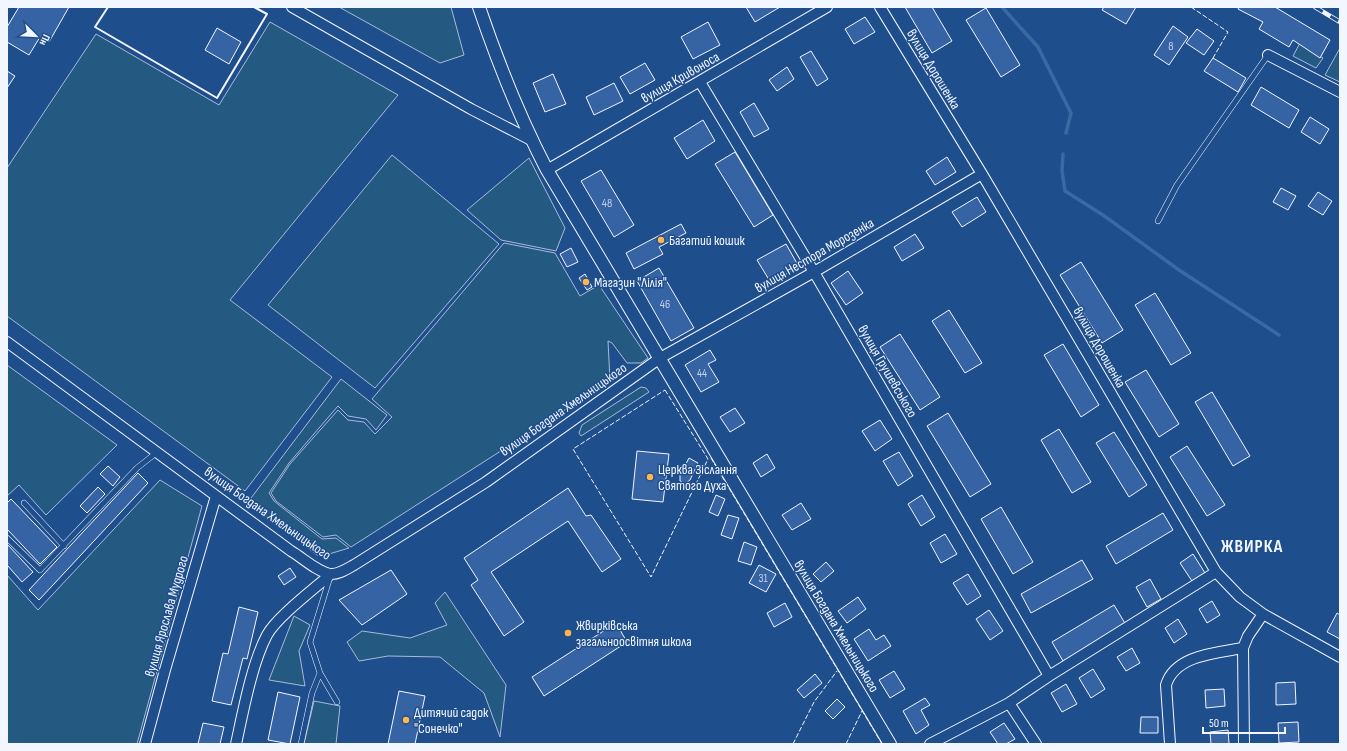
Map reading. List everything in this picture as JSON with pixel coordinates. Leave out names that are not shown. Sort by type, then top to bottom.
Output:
[{"type":"street","points":[[292,7],[471,109],[531,140]]},
{"type":"street","name":"вулиця Богдана Хмельницького","points":[[479,7],[497,59],[531,140],[547,170],[890,744]]},
{"type":"street","name":"вулиця Кривоноса","points":[[547,170],[827,7]]},
{"type":"street","name":"вулиця Дорошенка","points":[[880,7],[982,174],[1216,572],[1240,597],[1262,614],[1340,657]]},
{"type":"street","points":[[1268,54],[1340,92]]},
{"type":"street","name":"вулиця Грушевського","points":[[700,82],[814,272],[1049,676]]},
{"type":"street","name":"вулиця Нестора Морозенка","points":[[660,358],[814,272],[982,174]]},
{"type":"street","name":"вулиця Богдана Хмельницького","points":[[7,342],[316,568],[331,574],[342,572],[354,565],[486,482],[660,358]]},
{"type":"street","name":"вулиця Ярослава Мудрого","points":[[145,744],[216,496]]},
{"type":"street","points":[[930,744],[1009,703],[1049,676],[1216,572]]},
{"type":"street","points":[[236,744],[258,658],[267,634],[290,610],[331,574]]},
{"type":"street","points":[[1244,744],[1243,648],[1248,636],[1262,614]]},
{"type":"street","points":[[1170,744],[1166,685],[1169,676],[1175,669],[1192,659],[1243,648]]},
{"type":"street","points":[[1009,703],[1036,744]]},
{"type":"lane","points":[[1158,221],[1177,185],[1268,54]]},
{"type":"lane","points":[[7,538],[40,570],[138,468],[156,452]]},
{"type":"lane","points":[[24,503],[64,546]]},
{"type":"lane","points":[[331,574],[310,642],[320,673],[337,702]]},
{"type":"lane","points":[[301,744],[312,693],[320,673]]},
{"type":"shaded area","points":[[339,7],[451,7],[464,55],[440,63]]},
{"type":"shaded area","points":[[270,22],[398,95],[230,300],[332,377],[245,491],[7,316],[7,168],[96,34],[219,105]]},
{"type":"shaded area","points":[[1300,43],[1323,58],[1316,68],[1293,56]]},
{"type":"shaded area","points":[[1340,48],[1340,82],[1325,75]]},
{"type":"shaded area","points":[[392,155],[499,244],[375,388],[268,305]]},
{"type":"shaded area","points":[[529,158],[565,228],[556,251],[501,240],[467,210]]},
{"type":"shaded area","points":[[504,243],[555,253],[580,296],[599,285],[648,358],[641,363],[627,363],[612,343],[608,341],[610,381],[351,547],[336,535],[323,537],[276,501],[271,493],[290,464],[338,410],[348,420],[364,422],[375,434],[392,417],[372,399]]},
{"type":"shaded area","points":[[7,365],[117,445],[46,515],[19,485],[7,496]]},
{"type":"shaded area","points":[[341,379],[387,415],[376,430],[366,419],[348,416],[338,406],[289,463],[269,493],[274,501],[322,539],[336,538],[349,548],[329,554],[317,555],[248,502]]},
{"type":"shaded area","points":[[641,387],[646,388],[649,392],[581,436],[579,433],[582,425]]},
{"type":"shaded area","points":[[160,480],[202,506],[137,744],[7,744],[7,575],[38,610]]},
{"type":"shaded area","points":[[445,592],[506,685],[500,737],[484,693],[440,657],[388,656],[359,661],[347,642],[362,631],[410,638],[447,625],[435,603]]},
{"type":"shaded area","points":[[294,616],[310,625],[299,651],[305,686],[269,680]]},
{"type":"shaded area","points":[[314,701],[340,706],[336,744],[304,744]]},
{"type":"building","points":[[19,7],[69,7],[49,42],[40,37],[29,55],[7,42],[7,27]]},
{"type":"building","points":[[746,7],[780,7],[755,22]]},
{"type":"building","points":[[905,7],[932,7],[952,41],[932,53]]},
{"type":"building","points":[[1104,7],[1136,7],[1126,24],[1102,10]]},
{"type":"building","points":[[1239,7],[1275,7],[1330,40],[1320,58],[1293,40],[1289,47],[1259,29],[1263,22],[1238,9]]},
{"type":"building","points":[[986,8],[1020,65],[1001,77],[966,20]]},
{"type":"building","points":[[865,17],[875,32],[854,44],[845,29]]},
{"type":"building","points":[[708,22],[720,45],[693,59],[681,37]]},
{"type":"building","points":[[1173,26],[1188,37],[1169,65],[1154,55]]},
{"type":"building","points":[[217,28],[241,42],[229,64],[205,50]]},
{"type":"building","points":[[1197,29],[1214,41],[1204,55],[1186,43]]},
{"type":"building","points":[[811,51],[828,79],[817,86],[800,57]]},
{"type":"building","points":[[1213,58],[1246,78],[1238,92],[1204,71]]},
{"type":"building","points":[[645,63],[655,80],[630,94],[620,77]]},
{"type":"building","points":[[787,67],[794,79],[777,91],[769,80]]},
{"type":"building","points":[[7,71],[15,76],[7,88]]},
{"type":"building","points":[[553,74],[566,104],[545,112],[533,83]]},
{"type":"building","points":[[614,83],[623,101],[594,115],[586,97]]},
{"type":"building","points":[[1261,87],[1299,110],[1289,128],[1251,105]]},
{"type":"building","points":[[754,103],[769,129],[754,137],[740,112]]},
{"type":"building","points":[[1310,117],[1329,129],[1320,144],[1301,132]]},
{"type":"building","points":[[703,120],[715,141],[687,159],[674,138]]},
{"type":"building","points":[[735,152],[773,215],[754,227],[715,164]]},
{"type":"building","points":[[947,157],[956,172],[935,185],[926,171]]},
{"type":"building","points":[[601,170],[634,225],[614,237],[581,181]]},
{"type":"building","points":[[1281,188],[1296,196],[1288,210],[1273,202]]},
{"type":"building","points":[[1318,192],[1332,201],[1323,215],[1308,206]]},
{"type":"building","points":[[977,197],[986,212],[962,227],[952,212]]},
{"type":"building","name":"Багатий кошик","points":[[681,224],[686,233],[659,247],[663,254],[634,269],[626,253]]},
{"type":"building","points":[[915,234],[924,248],[902,261],[894,247]]},
{"type":"building","points":[[786,244],[799,267],[771,283],[757,260]]},
{"type":"building","points":[[571,248],[578,262],[567,267],[560,254]]},
{"type":"building","points":[[1081,262],[1123,330],[1102,343],[1060,275]]},
{"type":"building","points":[[659,268],[694,328],[671,341],[637,281]]},
{"type":"building","points":[[848,271],[863,293],[846,305],[831,283]]},
{"type":"building","name":"Магазин \"Лілія\"","points":[[585,274],[592,287],[587,290],[579,278]]},
{"type":"building","points":[[1155,293],[1191,353],[1171,365],[1135,305]]},
{"type":"building","points":[[949,310],[982,363],[965,373],[932,321]]},
{"type":"building","points":[[900,334],[940,397],[920,410],[880,347]]},
{"type":"building","points":[[1063,344],[1099,405],[1081,417],[1044,355]]},
{"type":"building","points":[[710,350],[716,360],[708,364],[719,382],[701,392],[685,365]]},
{"type":"building","points":[[1146,370],[1179,424],[1159,437],[1125,382]]},
{"type":"building","points":[[1212,392],[1250,456],[1233,466],[1195,402]]},
{"type":"building","points":[[735,408],[745,423],[730,432],[720,417]]},
{"type":"building","points":[[948,413],[991,484],[970,497],[927,426]]},
{"type":"building","points":[[880,420],[892,439],[875,451],[862,431]]},
{"type":"building","points":[[1059,429],[1091,482],[1072,493],[1041,440]]},
{"type":"building","points":[[1114,432],[1147,485],[1129,497],[1096,443]]},
{"type":"building","points":[[1187,446],[1225,505],[1207,516],[1170,457]]},
{"type":"building","name":"Церква Зіслання Святого Духа","points":[[637,451],[669,454],[663,502],[632,499]]},
{"type":"building","points":[[899,452],[913,476],[898,486],[883,461]]},
{"type":"building","points":[[767,454],[775,468],[761,477],[753,463]]},
{"type":"building","points":[[689,458],[698,463],[690,480],[685,484],[680,481],[680,475]]},
{"type":"building","points":[[108,466],[120,477],[113,486],[100,474]]},
{"type":"building","points":[[138,473],[148,483],[39,600],[29,590]]},
{"type":"building","points":[[98,487],[105,494],[87,513],[80,506]]},
{"type":"building","points":[[568,488],[586,516],[591,515],[621,559],[602,572],[568,521],[491,572],[524,622],[504,636],[471,585],[478,580],[464,558]]},
{"type":"building","points":[[716,495],[725,499],[718,516],[709,512]]},
{"type":"building","points":[[922,495],[935,517],[921,526],[908,504]]},
{"type":"building","points":[[11,499],[57,547],[40,564],[7,529],[7,503]]},
{"type":"building","points":[[801,503],[811,519],[792,530],[782,515]]},
{"type":"building","points":[[1001,507],[1033,562],[1013,574],[981,519]]},
{"type":"building","points":[[1163,513],[1173,530],[1116,564],[1106,546]]},
{"type":"building","points":[[728,515],[739,518],[732,539],[721,535]]},
{"type":"building","points":[[945,534],[957,554],[941,563],[930,543]]},
{"type":"building","points":[[744,542],[757,547],[751,565],[738,561]]},
{"type":"building","points":[[7,544],[33,572],[22,582],[7,565]]},
{"type":"building","points":[[1193,554],[1205,573],[1192,581],[1180,563]]},
{"type":"building","points":[[1082,560],[1093,579],[1031,613],[1021,594]]},
{"type":"building","points":[[826,562],[834,571],[821,582],[813,574]]},
{"type":"building","points":[[759,565],[776,574],[766,592],[749,583]]},
{"type":"building","points":[[290,568],[296,577],[284,585],[278,576]]},
{"type":"building","points":[[391,570],[407,594],[362,625],[339,600]]},
{"type":"building","points":[[968,574],[981,596],[967,605],[953,583]]},
{"type":"building","points":[[1150,579],[1161,599],[1147,607],[1136,587]]},
{"type":"building","points":[[858,597],[866,609],[847,623],[838,611]]},
{"type":"building","points":[[1212,601],[1220,615],[1207,623],[1199,609]]},
{"type":"building","points":[[785,603],[792,617],[774,627],[767,613]]},
{"type":"building","points":[[1114,605],[1126,625],[1063,661],[1052,642]]},
{"type":"building","points":[[239,607],[258,612],[247,659],[243,658],[231,705],[212,701],[223,653],[228,654]]},
{"type":"building","points":[[989,610],[1003,631],[990,640],[976,619]]},
{"type":"building","points":[[1337,613],[1340,615],[1340,639],[1327,632]]},
{"type":"building","points":[[1178,619],[1187,634],[1174,643],[1165,628]]},
{"type":"building","points":[[616,623],[627,642],[544,696],[532,677]]},
{"type":"building","points":[[869,629],[876,640],[884,635],[891,646],[868,661],[854,639]]},
{"type":"building","points":[[1132,648],[1140,663],[1126,671],[1117,657]]},
{"type":"building","points":[[1093,669],[1105,689],[1091,698],[1079,678]]},
{"type":"building","points":[[894,671],[905,689],[890,698],[879,680]]},
{"type":"building","points":[[815,674],[822,683],[804,698],[797,690]]},
{"type":"building","points":[[1295,682],[1296,704],[1276,705],[1276,683]]},
{"type":"building","points":[[1066,684],[1077,704],[1062,712],[1051,693]]},
{"type":"building","points":[[1224,689],[1225,706],[1206,708],[1205,690]]},
{"type":"building","name":"Дитячий садок \"Сонечко\"","points":[[399,691],[425,696],[415,744],[388,744]]},
{"type":"building","points":[[278,692],[300,697],[290,744],[268,740]]},
{"type":"building","points":[[925,698],[930,705],[921,710],[929,725],[916,734],[903,711]]},
{"type":"building","points":[[837,699],[845,707],[833,719],[825,711]]},
{"type":"building","points":[[1141,717],[1158,717],[1158,733],[1140,733]]},
{"type":"building","points":[[1298,722],[1299,742],[1279,743],[1278,723]]},
{"type":"building","points":[[203,723],[224,727],[220,744],[198,744]]},
{"type":"building","points":[[1004,723],[1015,739],[1006,744],[998,744],[990,732]]},
{"type":"building","points":[[1228,730],[1229,744],[1211,744],[1210,732]]},
{"type":"waterway","points":[[1002,7],[1038,47],[1071,113],[1066,133]]},
{"type":"waterway","points":[[1063,154],[1062,171],[1065,191],[1103,215],[1179,270],[1279,335]]},
{"type":"railway","points":[[1315,7],[1340,22]]},
{"type":"fence","points":[[1191,7],[1228,32],[1213,58]]},
{"type":"fence","points":[[665,390],[708,459],[651,577],[573,449],[665,390]]},
{"type":"fence","points":[[711,458],[882,744]]},
{"type":"fence","points":[[793,744],[814,702],[837,671]]},
{"type":"fence","points":[[846,744],[862,711]]},
{"type":"wall","points":[[108,7],[95,27],[217,98],[267,14],[254,7]]},
{"type":"place","name":"Багатий кошик","points":[[661,240]]},
{"type":"place","name":"Магазин \"Лілія\"","points":[[586,282]]},
{"type":"place","name":"Церква Зіслання Святого Духа","points":[[650,477]]},
{"type":"place","name":"Жвирківська загальноосвітня школа","points":[[568,633]]},
{"type":"place","name":"Дитячий садок \"Сонечко\"","points":[[406,720]]},
{"type":"district","name":"ЖВИРКА","points":[[1252,546]]}]
